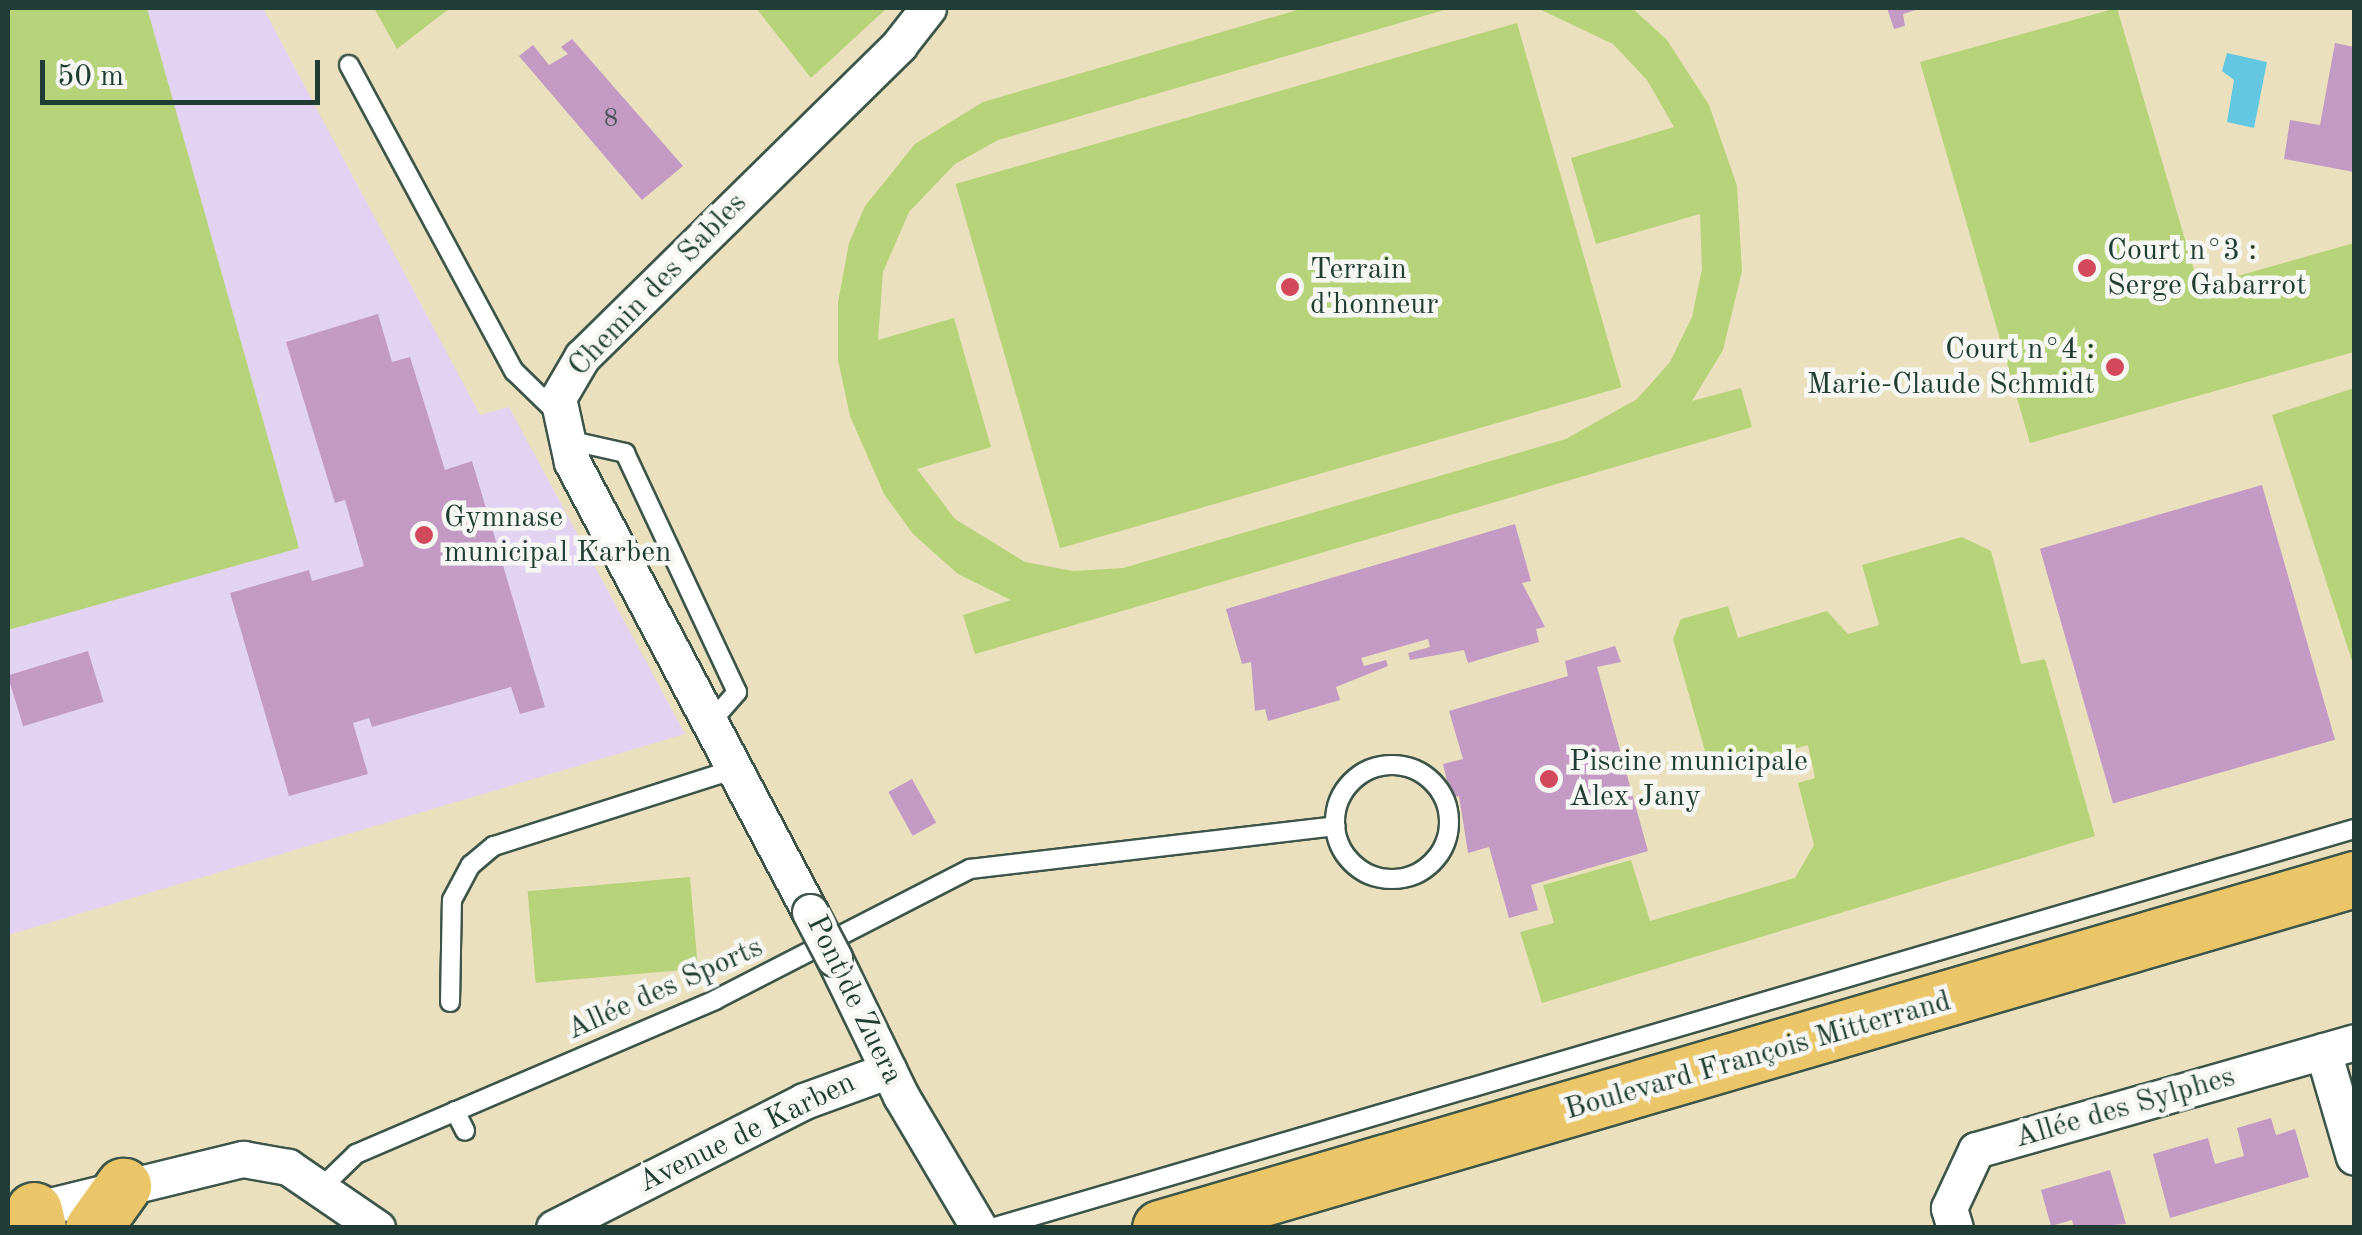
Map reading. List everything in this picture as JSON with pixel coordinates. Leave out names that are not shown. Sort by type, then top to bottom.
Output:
[{"type":"main road","name":"Boulevard François Mitterrand","points":[[1160,1228],[2354,879]]},
{"type":"street","name":"Chemin des Sables","points":[[560,426],[565,378],[582,356],[898,45],[928,8]]},
{"type":"street","points":[[560,426],[739,768]]},
{"type":"street","name":"Pont de Zuera","points":[[739,768],[895,1083],[979,1228]]},
{"type":"street","points":[[2339,1047],[2354,1157]]},
{"type":"street","name":"Allée des Sylphes","points":[[1955,1228],[1949,1208],[1976,1150],[2339,1047]]},
{"type":"street","name":"Avenue de Karben","points":[[554,1228],[804,1101],[895,1083]]},
{"type":"street","points":[[26,1218],[108,1207],[243,1159],[288,1167],[324,1186],[377,1228]]},
{"type":"lane","points":[[349,65],[514,370],[560,426],[624,453],[737,692],[713,720]]},
{"type":"lane","points":[[1379,766],[1422,773],[1448,810],[1441,853],[1404,879],[1361,871],[1344,856],[1335,826],[1342,791],[1379,766]]},
{"type":"lane","points":[[450,1002],[452,900],[471,864],[494,846],[739,768]]},
{"type":"lane","name":"Allée des Sports","points":[[324,1186],[356,1154],[456,1111],[545,1082],[666,1027],[970,869],[1335,826]]},
{"type":"lane","points":[[992,1228],[2354,829]]},
{"type":"lane","points":[[456,1111],[466,1131]]},
{"type":"shaded area","points":[[8,8],[263,8],[480,415],[509,407],[685,734],[8,935]]},
{"type":"green space","points":[[8,8],[147,8],[299,548],[8,630]]},
{"type":"green space","points":[[374,8],[450,8],[397,49]]},
{"type":"green space","points":[[756,8],[887,8],[811,78]]},
{"type":"green space","points":[[1304,8],[1451,8],[998,140],[955,164],[909,212],[883,272],[878,340],[954,318],[991,447],[917,469],[955,519],[1025,562],[1073,571],[1123,568],[1566,439],[1637,399],[1670,362],[1692,317],[1702,269],[1700,214],[1596,244],[1571,158],[1674,127],[1647,80],[1613,44],[1537,8],[1632,8],[1667,40],[1709,105],[1737,186],[1742,271],[1723,350],[1692,401],[1741,388],[1752,427],[975,654],[963,615],[1011,600],[958,574],[913,534],[884,494],[850,416],[838,360],[838,302],[849,243],[865,206],[915,144],[983,102]]},
{"type":"green space","points":[[2117,8],[2199,287],[2354,243],[2354,352],[2030,443],[1920,62]]},
{"type":"green space","name":"Terrain d'honneur","points":[[1517,23],[1621,387],[1060,548],[956,184]]},
{"type":"green space","points":[[2354,388],[2354,667],[2272,415]]},
{"type":"green space","points":[[1962,537],[1991,551],[2021,664],[2045,659],[2095,836],[1542,1003],[1520,932],[1554,923],[1543,885],[1631,860],[1650,921],[1795,878],[1814,845],[1798,783],[1815,778],[1808,745],[1711,772],[1673,639],[1681,619],[1728,606],[1738,638],[1827,611],[1848,634],[1879,625],[1862,565]]},
{"type":"green space","points":[[690,877],[698,969],[536,983],[528,891]]},
{"type":"water","points":[[2227,53],[2267,62],[2254,128],[2227,122],[2234,80],[2222,71]]},
{"type":"building","points":[[1887,8],[1922,8],[1903,14],[1905,26],[1894,29]]},
{"type":"building","points":[[572,39],[683,166],[642,200],[519,56],[533,45],[549,65],[568,54],[561,47]]},
{"type":"building","points":[[2335,43],[2354,47],[2354,172],[2284,159],[2290,120],[2320,125]]},
{"type":"building","name":"Gymnase municipal Karben","points":[[378,314],[392,362],[410,357],[445,470],[472,461],[545,707],[520,714],[511,687],[372,727],[369,718],[353,723],[368,774],[289,796],[230,593],[309,570],[312,581],[364,566],[345,500],[335,503],[286,342]]},
{"type":"building","points":[[2262,485],[2335,740],[2113,803],[2040,549]]},
{"type":"building","points":[[1515,524],[1531,581],[1522,583],[1545,627],[1536,629],[1539,642],[1468,663],[1464,650],[1410,660],[1408,653],[1430,647],[1428,639],[1361,658],[1364,666],[1386,660],[1388,666],[1336,687],[1340,700],[1268,721],[1265,709],[1255,711],[1251,662],[1242,664],[1226,609]]},
{"type":"building","name":"Piscine municipale Alex Jany","points":[[1615,646],[1621,662],[1597,667],[1648,851],[1531,885],[1538,910],[1509,918],[1489,847],[1468,853],[1459,796],[1451,798],[1443,764],[1463,759],[1449,711],[1568,676],[1565,661]]},
{"type":"building","points":[[88,651],[103,702],[23,726],[8,675]]},
{"type":"building","points":[[912,779],[936,823],[913,836],[888,792]]},
{"type":"building","points":[[2271,1118],[2276,1135],[2295,1129],[2309,1177],[2170,1218],[2153,1154],[2208,1138],[2215,1164],[2244,1156],[2237,1128]]},
{"type":"building","points":[[2110,1170],[2126,1224],[2074,1228],[2072,1220],[2051,1226],[2041,1190]]},
{"type":"place","name":"Court n°3 : Serge Gabarrot","points":[[2087,268]]},
{"type":"place","name":"Terrain d'honneur","points":[[1290,287]]},
{"type":"place","name":"Court n°4 : Marie-Claude Schmidt","points":[[2115,367]]},
{"type":"place","name":"Gymnase municipal Karben","points":[[424,535]]},
{"type":"place","name":"Piscine municipale Alex Jany","points":[[1549,779]]}]
